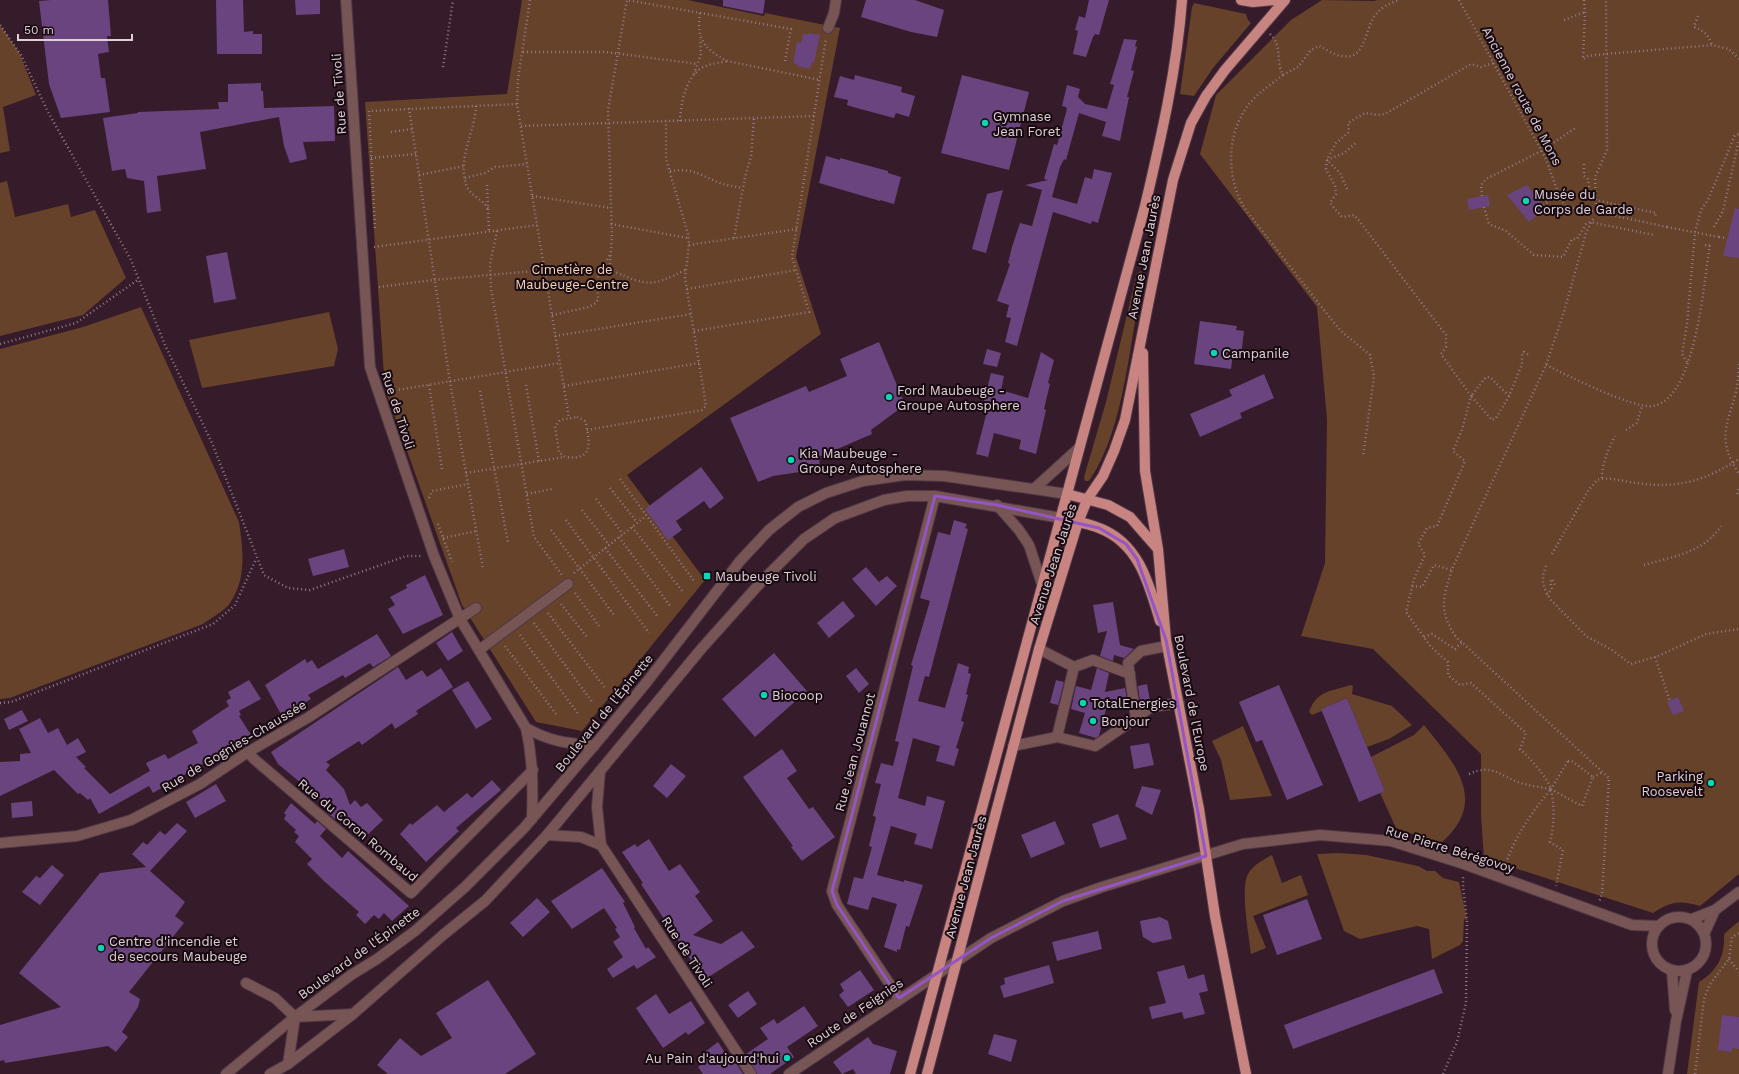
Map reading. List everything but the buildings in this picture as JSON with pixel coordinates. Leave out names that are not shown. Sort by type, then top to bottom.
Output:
[{"type":"main road","name":"Avenue Jean Jaurès","points":[[910,1074],[1117,312],[1158,150],[1178,44],[1182,0]]},
{"type":"main road","points":[[1241,0],[1253,2],[1274,0]]},
{"type":"main road","name":"Avenue Jean Jaurès","points":[[927,1074],[1039,649],[1078,522],[1088,498],[1103,476],[1114,452],[1125,420],[1173,180],[1191,123],[1206,96],[1225,70],[1285,0]]},
{"type":"main road","name":"Boulevard de l'Europe","points":[[1142,333],[1145,471],[1158,549],[1166,643],[1179,703],[1215,916],[1246,1074]]},
{"type":"main road","points":[[1067,494],[1088,498],[1108,505],[1130,517],[1158,549]]},
{"type":"main road","points":[[1061,518],[1099,528],[1126,544],[1137,559],[1150,587],[1166,643]]},
{"type":"street","name":"Rue de Tivoli","points":[[346,0],[370,367],[434,556],[460,619],[526,728]]},
{"type":"street","points":[[828,28],[834,13],[836,0]]},
{"type":"street","points":[[1035,488],[1079,448]]},
{"type":"street","name":"Boulevard de l'Épinette","points":[[226,1074],[295,1017],[351,975],[377,959],[415,931],[465,887],[532,819],[594,746],[646,683],[740,561],[769,530],[798,507],[826,493],[863,481],[905,475],[944,476],[1035,488],[1067,494]]},
{"type":"street","points":[[270,1074],[288,1064],[353,1014],[443,935],[486,901],[547,835],[702,648],[762,580],[804,539],[835,518],[884,500],[907,496],[935,496],[1061,518]]},
{"type":"street","name":"Rue Jean Jouannot","points":[[899,998],[837,905],[832,891],[935,496]]},
{"type":"street","points":[[997,506],[1019,530],[1029,545],[1042,584]]},
{"type":"street","points":[[479,650],[554,594],[567,582]]},
{"type":"street","name":"Rue de Gognies-Chaussée","points":[[0,843],[77,836],[131,820],[200,784],[248,752],[309,717],[476,608]]},
{"type":"street","points":[[1136,718],[1128,663],[1141,651],[1166,643]]},
{"type":"street","points":[[1039,649],[1074,667],[1093,660],[1130,674]]},
{"type":"street","points":[[1057,737],[1074,667]]},
{"type":"street","points":[[1014,746],[1057,737],[1095,746],[1150,708],[1179,703]]},
{"type":"street","points":[[526,728],[542,737],[556,742],[594,746]]},
{"type":"street","points":[[526,728],[532,752],[532,819]]},
{"type":"street","name":"Rue du Coron Rombaud","points":[[248,752],[254,759],[411,893],[533,770]]},
{"type":"street","name":"Rue de Tivoli","points":[[600,771],[597,807],[601,845],[751,1074]]},
{"type":"street","name":"Rue Pierre Bérégovoy","points":[[958,959],[991,938],[1063,901],[1102,887],[1243,844],[1320,834],[1391,841],[1464,864],[1632,924],[1658,926]]},
{"type":"street","points":[[547,835],[581,837],[601,845]]},
{"type":"street","points":[[1692,919],[1716,910],[1739,892]]},
{"type":"street","points":[[1704,932],[1716,910]]},
{"type":"street","points":[[1683,916],[1692,919],[1699,924],[1704,932],[1707,941],[1706,951],[1702,960],[1696,966],[1687,970],[1672,971],[1658,962],[1654,955],[1652,939],[1658,926],[1666,920],[1683,916]]},
{"type":"street","points":[[1632,924],[1652,939]]},
{"type":"street","name":"Route de Feignies","points":[[789,1074],[958,959]]},
{"type":"street","points":[[1668,1074],[1676,1021],[1687,970]]},
{"type":"street","points":[[1672,971],[1676,1021]]},
{"type":"street","points":[[246,983],[275,998],[295,1017],[353,1014]]},
{"type":"street","points":[[288,1064],[295,1017]]},
{"type":"path","points":[[443,67],[453,0]]},
{"type":"path","points":[[530,0],[518,79],[517,104],[569,418]]},
{"type":"path","points":[[685,270],[660,282],[648,284],[613,271],[610,264],[611,208],[608,110],[627,0],[791,29],[785,61]]},
{"type":"path","points":[[1363,457],[1374,376],[1370,355],[1341,331],[1246,210],[1234,184],[1232,145],[1236,129],[1249,104],[1255,97],[1283,75],[1298,66],[1311,50],[1319,46],[1342,56],[1356,53],[1362,47],[1369,24],[1374,16],[1382,8],[1399,0]]},
{"type":"path","name":"Ancienne route de Mons","points":[[1459,0],[1541,151],[1559,195],[1568,207],[1727,238]]},
{"type":"path","points":[[1584,0],[1585,12],[1582,58],[1606,54],[1712,45],[1730,49],[1739,58]]},
{"type":"path","points":[[1596,204],[1595,177],[1607,150],[1606,0]]},
{"type":"path","points":[[1564,20],[1585,12]]},
{"type":"path","points":[[680,121],[682,100],[701,54],[700,13]]},
{"type":"path","points":[[1698,16],[1694,27],[1704,30],[1709,36],[1712,45]]},
{"type":"path","points":[[0,25],[21,55],[48,112],[131,260],[165,344],[212,443],[256,558],[264,575],[288,588],[310,590],[406,556],[434,556]]},
{"type":"path","points":[[1262,27],[1276,40],[1278,64],[1283,75]]},
{"type":"path","points":[[694,331],[809,312],[792,257],[828,28]]},
{"type":"path","points":[[700,32],[707,49],[727,61],[820,80]]},
{"type":"path","points":[[523,52],[606,52],[698,64]]},
{"type":"path","points":[[690,82],[701,68],[727,61]]},
{"type":"path","points":[[1493,63],[1481,67],[1471,64],[1385,114],[1378,115],[1365,113],[1348,123],[1349,132],[1336,143],[1327,160],[1326,169],[1336,194],[1330,203],[1341,216],[1354,215],[1357,218],[1446,335],[1446,347],[1441,354],[1471,396],[1492,420],[1496,418],[1509,396],[1522,364],[1522,354],[1525,352],[1529,355]]},
{"type":"path","points":[[375,232],[369,111],[517,104]]},
{"type":"path","points":[[476,106],[464,166],[465,178],[471,193],[485,204],[488,209]]},
{"type":"path","points":[[409,108],[450,382],[483,569]]},
{"type":"path","points":[[521,126],[814,116]]},
{"type":"path","points":[[734,238],[742,188],[751,157],[754,118]]},
{"type":"path","points":[[587,430],[702,410],[706,406],[686,289],[685,270],[689,245],[666,153],[666,121]]},
{"type":"path","points":[[1482,196],[1481,185],[1486,179],[1541,151],[1578,127]]},
{"type":"path","points":[[391,132],[412,129]]},
{"type":"path","points":[[1687,362],[1682,354],[1689,308],[1693,246],[1701,210],[1708,200],[1723,161],[1736,135],[1739,134]]},
{"type":"path","points":[[1714,227],[1723,211],[1739,140]]},
{"type":"path","points":[[1327,160],[1344,153],[1357,142]]},
{"type":"path","points":[[371,158],[416,154]]},
{"type":"path","points":[[1327,160],[1340,174],[1347,189]]},
{"type":"path","points":[[465,178],[485,173],[495,167],[527,164]]},
{"type":"path","points":[[1584,164],[1584,176],[1588,179],[1591,197],[1656,213],[1655,216]]},
{"type":"path","points":[[419,175],[464,166]]},
{"type":"path","points":[[670,171],[681,169],[698,172],[715,181],[742,188]]},
{"type":"path","points":[[487,185],[489,232]]},
{"type":"path","points":[[1543,205],[1559,195]]},
{"type":"path","points":[[532,196],[611,208]]},
{"type":"path","points":[[1484,207],[1489,224],[1506,231],[1534,255],[1563,257],[1572,239],[1577,239],[1586,224],[1593,219]]},
{"type":"path","points":[[1590,222],[1652,233]]},
{"type":"path","points":[[1590,222],[1564,312],[1546,365],[1451,570],[1444,594],[1443,607],[1445,620],[1456,637],[1609,778],[1602,894],[1596,912]]},
{"type":"path","points":[[611,224],[688,238]]},
{"type":"path","points":[[362,248],[537,225]]},
{"type":"path","points":[[689,245],[797,229]]},
{"type":"path","points":[[497,231],[490,275],[534,537],[599,626]]},
{"type":"path","points":[[376,239],[376,253]]},
{"type":"path","points":[[1546,365],[1607,393],[1642,406],[1653,406],[1663,402],[1676,391],[1698,326],[1710,245],[1705,246]]},
{"type":"path","points":[[552,315],[589,307],[596,303],[598,299],[598,275],[610,255]]},
{"type":"path","points":[[378,287],[434,280],[545,270]]},
{"type":"path","points":[[686,289],[797,270]]},
{"type":"path","points":[[0,344],[76,323],[139,279]]},
{"type":"path","points":[[378,280],[379,295]]},
{"type":"path","points":[[555,336],[691,314]]},
{"type":"path","points":[[388,386],[391,391],[560,363]]},
{"type":"path","points":[[564,386],[699,363]]},
{"type":"path","points":[[1739,364],[1736,390],[1725,429],[1726,447],[1732,463],[1739,474]]},
{"type":"path","points":[[1509,396],[1490,378],[1486,377],[1471,396],[1462,430],[1453,451],[1465,461],[1437,526],[1426,528],[1418,544],[1425,555],[1412,586],[1406,612],[1430,647],[1448,662],[1448,675],[1460,685],[1471,683],[1526,733],[1520,749],[1532,760],[1551,789],[1553,827],[1550,842],[1563,850],[1558,878]]},
{"type":"path","points":[[526,384],[540,461]]},
{"type":"path","points":[[429,385],[442,469]]},
{"type":"path","points":[[480,391],[508,543]]},
{"type":"path","points":[[1626,430],[1637,423],[1642,406]]},
{"type":"path","points":[[466,473],[565,457],[570,458],[586,453],[590,445],[585,421],[581,418],[569,418],[557,422],[555,430],[559,452],[565,457]]},
{"type":"path","points":[[1602,478],[1602,468],[1615,436]]},
{"type":"path","points":[[1552,554],[1588,491],[1597,480],[1602,478],[1672,486],[1705,478],[1739,459]]},
{"type":"path","points":[[620,479],[694,581]]},
{"type":"path","points":[[431,504],[429,498],[432,491],[468,484]]},
{"type":"path","points":[[610,488],[638,522]]},
{"type":"path","points":[[1737,494],[1739,488]]},
{"type":"path","points":[[527,494],[552,489]]},
{"type":"path","points":[[596,499],[623,534]]},
{"type":"path","points":[[582,510],[609,545]]},
{"type":"path","points":[[567,582],[580,568],[646,516]]},
{"type":"path","points":[[436,518],[453,566]]},
{"type":"path","points":[[566,520],[649,633]]},
{"type":"path","points":[[1644,565],[1701,546],[1710,540],[1721,526]]},
{"type":"path","points":[[632,527],[683,592]]},
{"type":"path","points":[[551,530],[614,615]]},
{"type":"path","points":[[443,538],[476,532]]},
{"type":"path","points":[[619,537],[670,606]]},
{"type":"path","points":[[605,548],[658,617]]},
{"type":"path","points":[[0,702],[11,702],[213,624],[235,605],[256,558]]},
{"type":"path","points":[[1412,586],[1422,587],[1434,565],[1451,570]]},
{"type":"path","points":[[1546,566],[1543,578],[1547,595],[1586,636],[1609,647],[1631,664],[1655,657],[1706,634],[1739,628]]},
{"type":"path","points":[[1547,595],[1552,589],[1550,582],[1552,579],[1556,587]]},
{"type":"path","points":[[554,594],[587,636]]},
{"type":"path","points":[[541,604],[606,689]]},
{"type":"path","points":[[527,614],[593,703]]},
{"type":"path","points":[[513,625],[579,715]]},
{"type":"path","points":[[1424,638],[1432,634],[1455,649],[1462,642]]},
{"type":"path","points":[[498,636],[556,714]]},
{"type":"path","points":[[1655,657],[1670,701]]},
{"type":"path","points":[[1501,877],[1510,851],[1530,815],[1551,789],[1568,761],[1572,761],[1593,777]]},
{"type":"path","points":[[1469,774],[1486,768],[1494,770],[1521,783],[1551,789],[1582,806],[1593,777],[1603,772]]},
{"type":"path","points":[[1443,1074],[1457,1042],[1466,1003],[1467,920],[1463,887],[1464,864]]},
{"type":"path","points":[[1696,1074],[1704,999],[1710,984],[1729,959],[1732,937],[1739,933]]},
{"type":"path","points":[[1729,959],[1739,972]]},
{"type":"highlighted area","points":[[935,496],[997,505],[1099,528],[1126,544],[1137,559],[1166,640],[1206,856],[1063,901],[991,938],[899,998],[837,905],[832,891]]},
{"type":"green space","name":"Cimetière de Maubeuge-Centre","points":[[522,0],[688,0],[764,16],[765,13],[840,28],[796,257],[821,334],[627,475],[705,580],[582,731],[536,722],[462,605],[385,389],[365,102],[507,94]]},
{"type":"green space","points":[[1322,0],[1739,0],[1739,874],[1700,906],[1681,902],[1665,906],[1653,913],[1484,858],[1481,816],[1481,754],[1373,649],[1301,636],[1325,563],[1327,420],[1317,307],[1200,154],[1216,95],[1291,20]]},
{"type":"green space","points":[[1194,3],[1246,14],[1251,23],[1213,68],[1194,96],[1180,94],[1192,7]]},
{"type":"green space","points":[[0,25],[19,52],[36,95],[3,107],[10,151],[0,153]]},
{"type":"green space","points":[[7,181],[15,217],[68,204],[71,217],[95,210],[126,278],[83,315],[0,336],[0,183]]},
{"type":"green space","points":[[1141,271],[1144,275],[1119,409],[1101,460],[1089,481],[1085,481],[1084,477],[1106,402],[1137,273]]},
{"type":"green space","points":[[141,307],[239,522],[242,543],[242,564],[239,584],[228,606],[203,624],[10,698],[0,699],[0,349],[83,327]]},
{"type":"green space","points":[[329,312],[338,349],[334,366],[202,388],[189,340]]},
{"type":"green space","points":[[1350,685],[1353,686],[1352,694],[1392,706],[1412,725],[1389,739],[1367,747],[1347,698],[1321,709],[1322,711],[1312,715],[1309,712],[1316,699],[1320,696],[1330,691]]},
{"type":"green space","points":[[1424,725],[1456,768],[1462,783],[1465,798],[1463,813],[1455,828],[1440,844],[1396,828],[1380,793],[1385,791],[1371,757],[1414,735]]},
{"type":"green space","points":[[1243,726],[1272,796],[1230,800],[1221,760],[1212,741]]},
{"type":"green space","points":[[1339,853],[1366,855],[1418,866],[1427,871],[1435,871],[1443,878],[1459,882],[1467,920],[1464,919],[1463,941],[1460,945],[1432,959],[1429,929],[1417,926],[1360,939],[1344,931],[1317,854]]},
{"type":"green space","points":[[1272,855],[1282,883],[1301,875],[1308,895],[1253,916],[1266,948],[1251,954],[1245,901],[1246,881],[1248,874],[1256,865]]},
{"type":"green space","points":[[1739,921],[1739,1074],[1687,1074],[1699,982],[1716,967],[1722,956],[1724,934]]},
{"type":"place","name":"Gymnase Jean Foret","points":[[985,123]]},
{"type":"place","name":"Musée du Corps de Garde","points":[[1526,201]]},
{"type":"place","name":"Campanile","points":[[1214,353]]},
{"type":"place","name":"Ford Maubeuge - Groupe Autosphere","points":[[889,397]]},
{"type":"place","name":"Kia Maubeuge - Groupe Autosphere","points":[[791,460]]},
{"type":"place","name":"Maubeuge Tivoli","points":[[707,576]]},
{"type":"place","name":"Biocoop","points":[[764,695]]},
{"type":"place","name":"TotalEnergies","points":[[1083,703]]},
{"type":"place","name":"Bonjour","points":[[1093,721]]},
{"type":"place","name":"Parking Roosevelt","points":[[1711,783]]},
{"type":"place","name":"Centre d'incendie et de secours Maubeuge","points":[[101,948]]},
{"type":"place","name":"Au Pain d'aujourd'hui","points":[[787,1058]]}]
